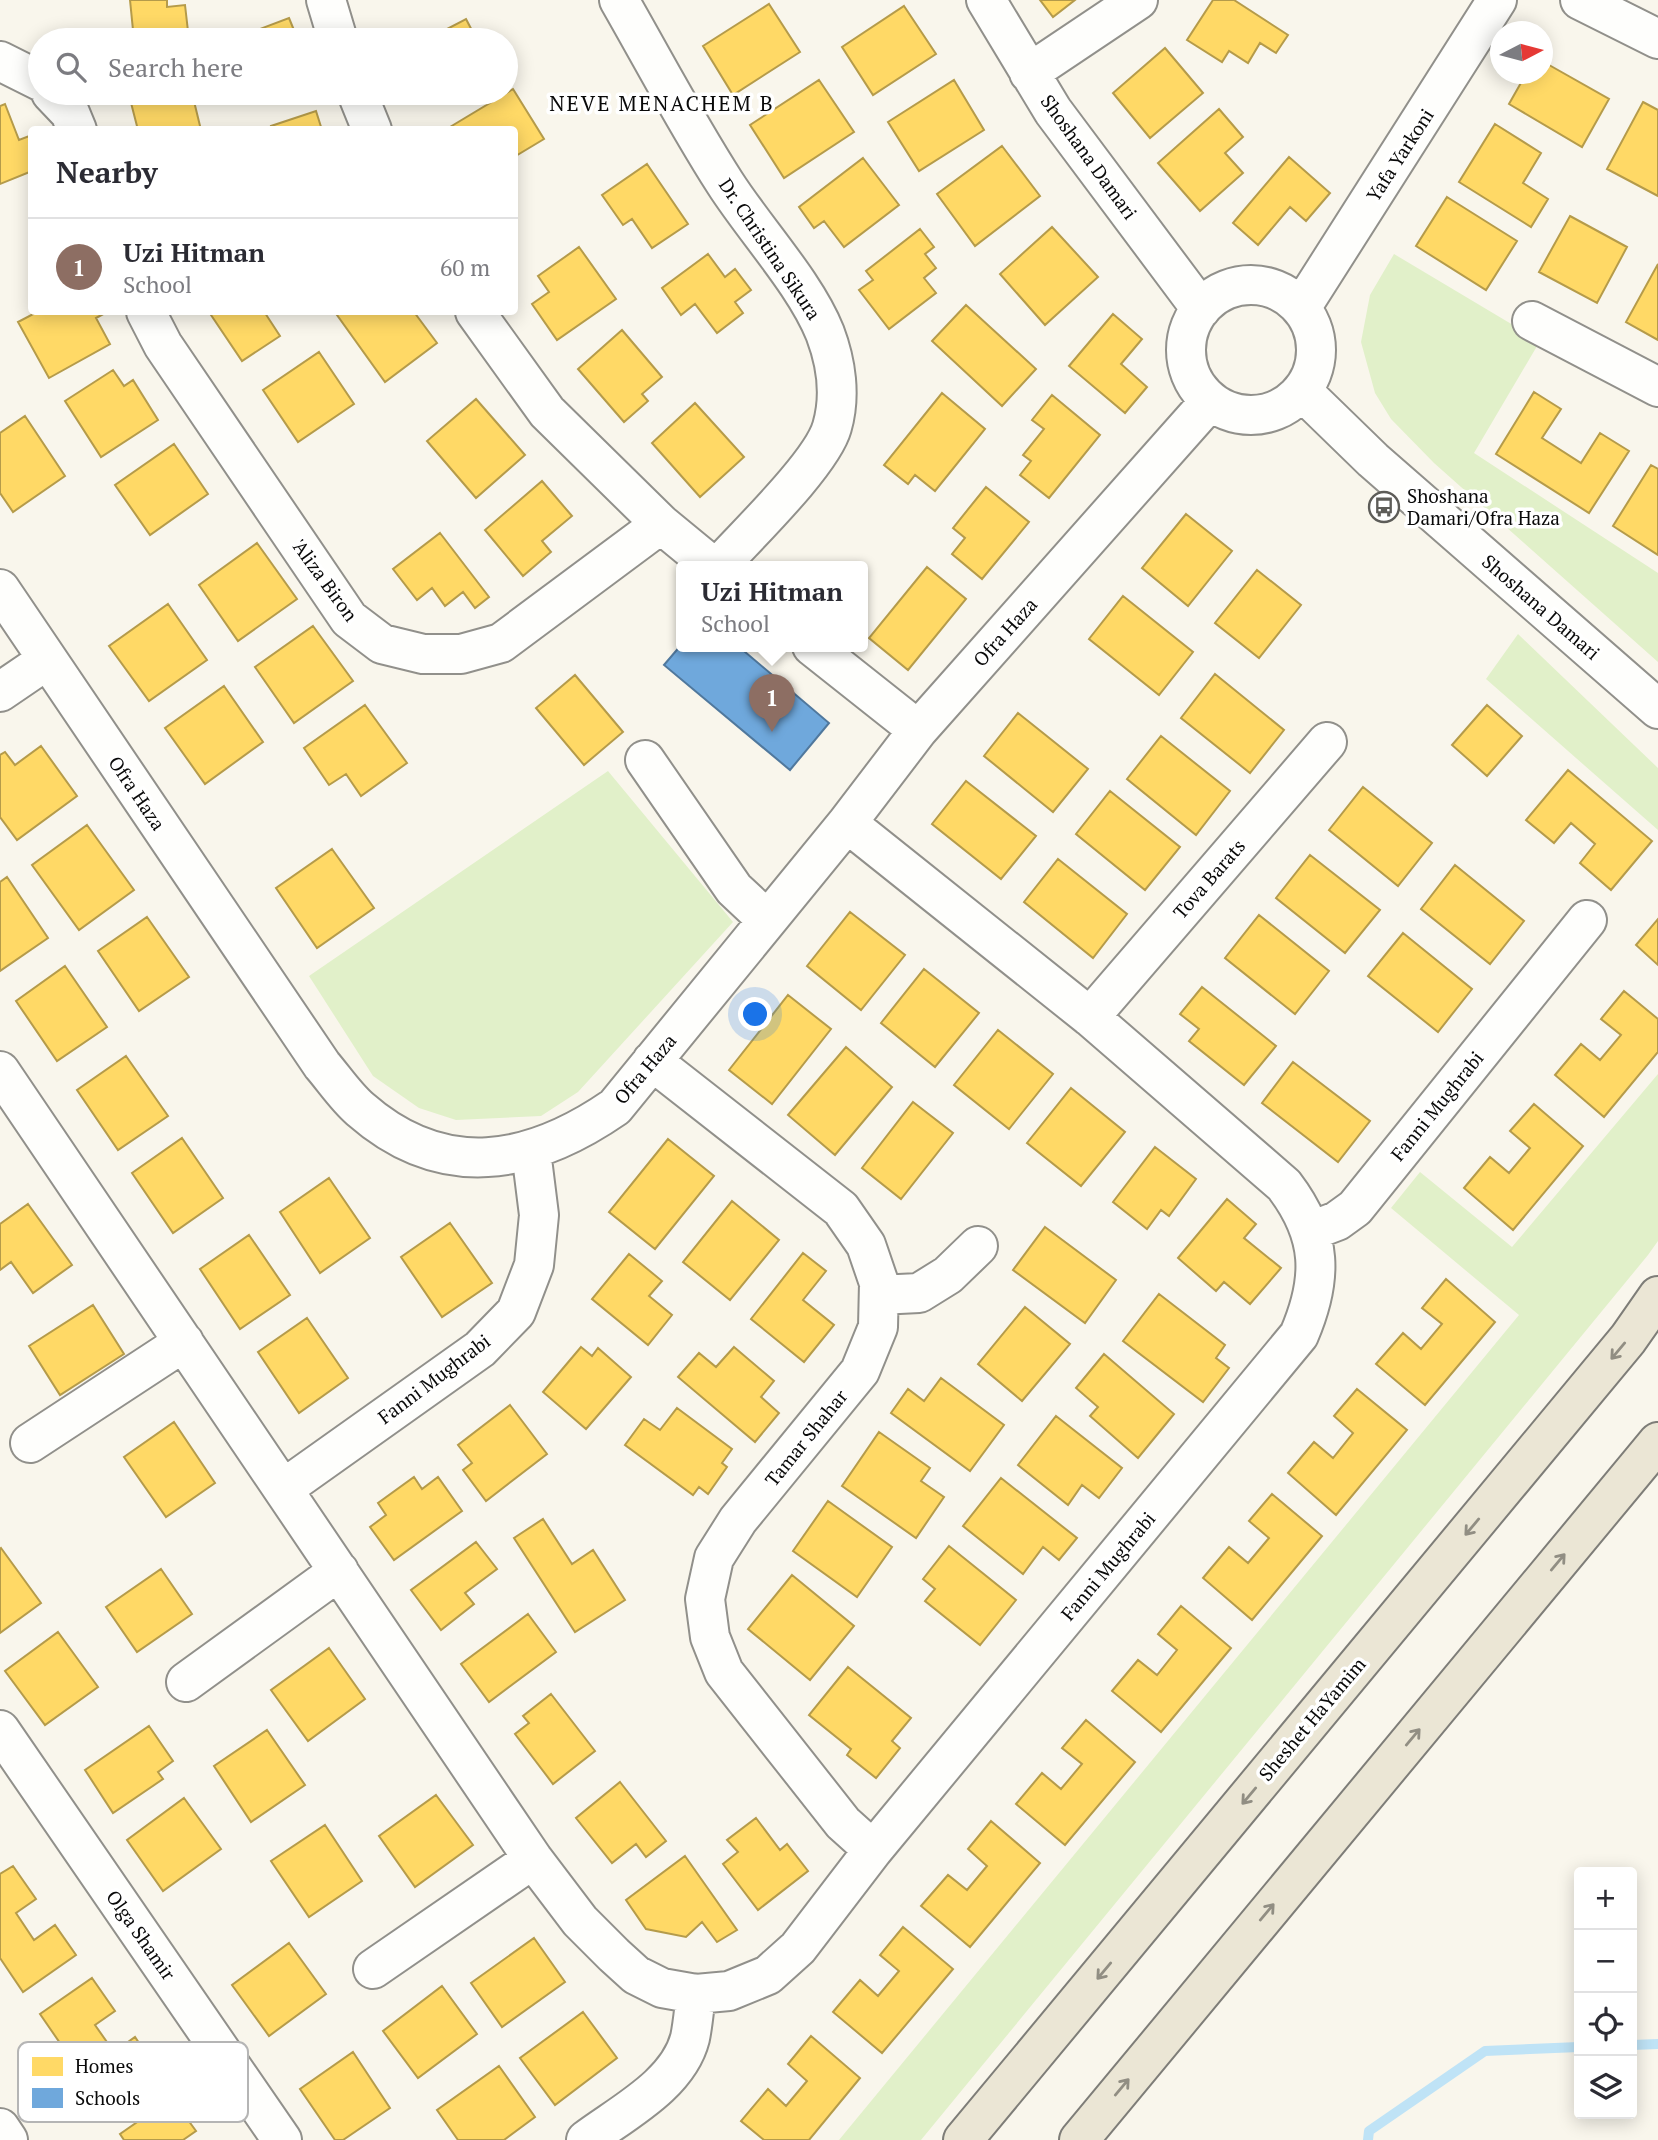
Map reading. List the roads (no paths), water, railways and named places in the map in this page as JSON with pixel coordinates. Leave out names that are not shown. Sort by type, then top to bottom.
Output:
[{"type":"main road","name":"Sheshet HaYamim","points":[[963,2140],[1622,1347],[1658,1296]]},
{"type":"main road","points":[[1079,2140],[1658,1442]]},
{"type":"street","points":[[326,0],[334,28]]},
{"type":"street","name":"Dr. Christina Sikura","points":[[618,0],[724,182],[805,298],[824,332],[834,365],[838,398],[832,429],[818,456],[724,561]]},
{"type":"street","name":"Shoshana Damari","points":[[986,0],[1053,111],[1201,309]]},
{"type":"street","points":[[1029,73],[1138,0]]},
{"type":"street","name":"Yafa Yarkoni","points":[[1301,308],[1497,0]]},
{"type":"street","points":[[1580,0],[1658,39]]},
{"type":"street","points":[[0,61],[28,76]]},
{"type":"street","points":[[62,105],[70,113],[75,126]]},
{"type":"street","points":[[362,105],[370,126]]},
{"type":"street","points":[[1251,285],[1270,288],[1287,296],[1301,308],[1312,328],[1316,350],[1313,372],[1301,391],[1278,409],[1248,415],[1228,411],[1210,401],[1197,386],[1188,367],[1186,347],[1191,326],[1201,309],[1214,296],[1231,288],[1251,285]]},
{"type":"street","name":"'Aliza Biron","points":[[148,315],[163,345],[349,619],[382,644],[422,654],[461,654],[501,643],[661,524]]},
{"type":"street","points":[[477,315],[547,412],[661,524],[706,561]]},
{"type":"street","points":[[1532,321],[1658,387]]},
{"type":"street","name":"Shoshana Damari","points":[[1301,391],[1373,460],[1658,709]]},
{"type":"street","name":"Ofra Haza","points":[[0,589],[322,1065],[360,1109],[404,1139],[442,1154],[480,1158],[531,1151],[578,1133],[615,1107],[847,823],[918,730],[1210,401]]},
{"type":"street","points":[[820,652],[918,730]]},
{"type":"street","points":[[0,692],[47,660]]},
{"type":"street","name":"Tova Barats","points":[[1090,1017],[1327,742]]},
{"type":"street","points":[[645,760],[734,889],[767,920]]},
{"type":"street","points":[[847,823],[1090,1017],[1284,1185],[1298,1203],[1311,1231]]},
{"type":"street","name":"Fanni Mughrabi","points":[[0,1071],[533,1859],[580,1921],[636,1975],[662,1988],[696,1994],[729,1991],[768,1975],[798,1948],[873,1850],[1299,1335],[1313,1301],[1317,1268],[1311,1231],[1337,1221],[1355,1208],[1587,920]]},
{"type":"street","name":"Tamar Shahar","points":[[652,1060],[841,1209],[866,1245],[879,1283],[878,1326],[860,1371],[738,1520],[714,1558],[705,1598],[710,1637],[724,1672],[844,1823],[873,1850]]},
{"type":"street","name":"Fanni Mughrabi","points":[[283,1489],[480,1349],[516,1311],[534,1265],[537,1227],[531,1151]]},
{"type":"street","points":[[879,1295],[919,1293],[948,1275],[978,1246]]},
{"type":"street","points":[[30,1443],[184,1342]]},
{"type":"street","points":[[186,1682],[339,1571]]},
{"type":"street","name":"Olga Shamir","points":[[0,1730],[215,2042]]},
{"type":"street","points":[[373,1969],[533,1859]]},
{"type":"street","points":[[586,2140],[653,2091],[674,2068],[689,2040],[696,1994]]},
{"type":"street","name":"Olga Shamir","points":[[248,2091],[282,2140]]},
{"type":"street","points":[[0,2128],[8,2140]]},
{"type":"waterway","points":[[1637,2045],[1658,2044]]},
{"type":"waterway","points":[[1368,2140],[1369,2131],[1485,2051],[1574,2047]]},
{"type":"place","name":"Shoshana Damari/Ofra Haza","points":[[1384,507]]},
{"type":"place","name":"Uzi Hitman","points":[[772,732]]},
{"type":"district","name":"NEVE MENACHEM B","points":[[662,104]]}]
